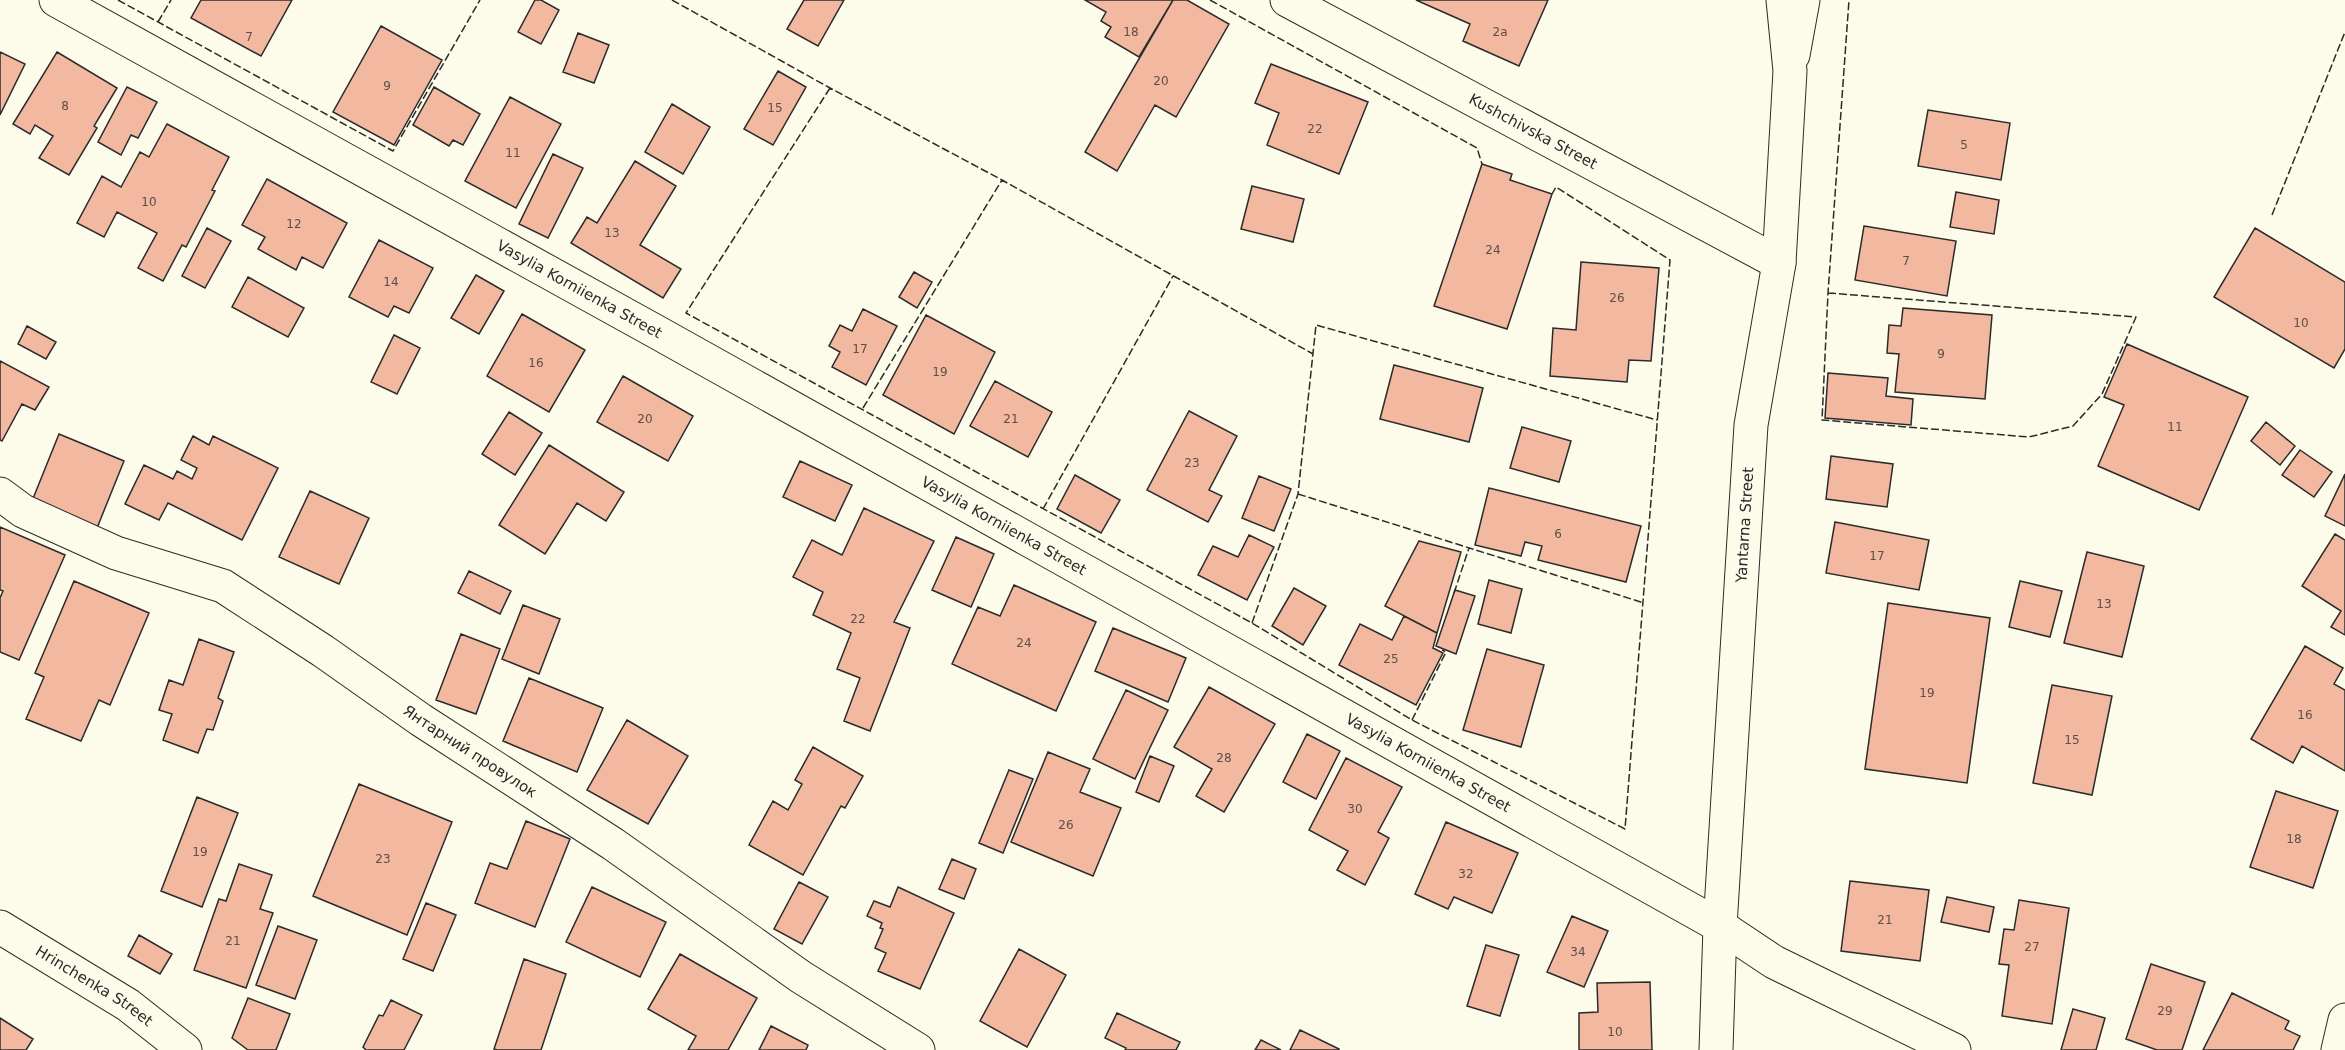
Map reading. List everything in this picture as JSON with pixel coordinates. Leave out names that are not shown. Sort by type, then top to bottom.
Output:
[{"type":"street","name":"Vasylia Korniienka Street","points":[[56,0],[653,330],[1720,926],[1774,962],[1954,1050]]},
{"type":"street","name":"Kushchivska Street","points":[[1287,0],[1779,263]]},
{"type":"street","name":"Yantarna Street","points":[[1716,1050],[1720,926],[1751,425],[1779,263],[1790,71],[1783,0]]},
{"type":"street","points":[[1790,71],[1803,0]]},
{"type":"street","name":"Янтарний провулок","points":[[0,494],[23,511],[116,553],[223,586],[323,651],[422,720],[613,844],[801,976],[918,1050]]},
{"type":"street","name":"Hrinchenka Street","points":[[0,927],[128,1005],[185,1050]]},
{"type":"street","points":[[2338,1050],[2345,1020]]},
{"type":"building","points":[[201,0],[292,0],[261,56],[191,18]]},
{"type":"building","points":[[535,0],[541,0],[559,10],[541,44],[518,32]]},
{"type":"building","points":[[804,0],[844,0],[818,46],[787,29]]},
{"type":"building","points":[[1085,0],[1173,0],[1139,57],[1105,37],[1111,27],[1101,21],[1106,12]]},
{"type":"building","points":[[1173,0],[1187,0],[1229,24],[1176,117],[1155,105],[1117,171],[1085,152]]},
{"type":"building","points":[[1416,0],[1548,0],[1519,66],[1463,41],[1470,24]]},
{"type":"building","points":[[381,26],[442,60],[394,145],[333,112]]},
{"type":"building","points":[[578,33],[609,45],[594,83],[563,72]]},
{"type":"building","points":[[0,52],[25,64],[0,115]]},
{"type":"building","points":[[57,52],[117,88],[94,126],[97,128],[69,175],[39,158],[53,136],[35,125],[30,134],[13,124]]},
{"type":"building","points":[[1271,64],[1368,102],[1339,174],[1267,145],[1279,113],[1255,103]]},
{"type":"building","points":[[778,71],[806,87],[773,145],[744,129]]},
{"type":"building","points":[[127,87],[157,102],[138,138],[131,135],[121,155],[98,142]]},
{"type":"building","points":[[434,87],[480,114],[463,145],[453,140],[449,146],[413,125]]},
{"type":"building","points":[[510,97],[561,124],[516,208],[465,181]]},
{"type":"building","points":[[672,104],[710,127],[683,174],[645,152]]},
{"type":"building","points":[[1928,110],[2010,123],[2001,180],[1918,166]]},
{"type":"building","points":[[167,124],[229,157],[212,190],[215,191],[186,247],[182,245],[163,281],[138,268],[157,233],[117,212],[104,237],[77,223],[102,176],[121,187],[140,152],[149,157]]},
{"type":"building","points":[[553,154],[583,168],[548,238],[519,224]]},
{"type":"building","points":[[635,161],[676,186],[640,245],[681,269],[663,298],[571,243],[587,217],[597,223]]},
{"type":"building","points":[[1482,164],[1512,174],[1510,180],[1552,194],[1507,329],[1434,306]]},
{"type":"building","points":[[267,179],[347,223],[323,268],[302,257],[296,270],[258,249],[265,237],[242,225]]},
{"type":"building","points":[[1252,186],[1304,199],[1293,242],[1241,229]]},
{"type":"building","points":[[1956,192],[1999,200],[1994,234],[1950,227]]},
{"type":"building","points":[[1864,226],[1956,241],[1947,296],[1855,280]]},
{"type":"building","points":[[207,228],[231,241],[205,288],[182,276]]},
{"type":"building","points":[[2255,228],[2345,282],[2345,349],[2334,368],[2214,297]]},
{"type":"building","points":[[379,240],[433,268],[409,313],[394,306],[388,317],[349,297]]},
{"type":"building","points":[[1581,262],[1659,268],[1651,361],[1629,360],[1627,382],[1550,376],[1553,328],[1576,330]]},
{"type":"building","points":[[914,272],[932,282],[917,308],[899,297]]},
{"type":"building","points":[[476,275],[504,291],[479,334],[451,318]]},
{"type":"building","points":[[248,277],[304,308],[288,337],[232,307]]},
{"type":"building","points":[[1903,308],[1992,315],[1985,399],[1895,392],[1899,354],[1887,353],[1889,325],[1901,326]]},
{"type":"building","points":[[863,309],[897,326],[866,385],[832,367],[840,352],[829,346],[840,325],[852,331]]},
{"type":"building","points":[[522,314],[585,350],[549,412],[487,376]]},
{"type":"building","points":[[926,315],[995,352],[954,434],[883,395]]},
{"type":"building","points":[[27,326],[56,342],[46,359],[18,344]]},
{"type":"building","points":[[394,335],[420,348],[397,394],[371,382]]},
{"type":"building","points":[[2127,344],[2248,397],[2199,510],[2098,466],[2124,405],[2104,397]]},
{"type":"building","points":[[0,361],[49,387],[35,410],[22,404],[2,441],[0,440]]},
{"type":"building","points":[[1394,365],[1483,388],[1469,442],[1380,419]]},
{"type":"building","points":[[1828,373],[1888,378],[1886,396],[1913,399],[1911,425],[1825,418]]},
{"type":"building","points":[[623,376],[693,416],[668,461],[597,422]]},
{"type":"building","points":[[995,381],[1052,412],[1028,457],[970,426]]},
{"type":"building","points":[[1189,411],[1237,436],[1209,490],[1222,496],[1208,522],[1147,490]]},
{"type":"building","points":[[509,412],[542,433],[515,475],[482,454]]},
{"type":"building","points":[[2266,422],[2295,446],[2280,465],[2251,441]]},
{"type":"building","points":[[1522,427],[1571,441],[1559,482],[1510,468]]},
{"type":"building","points":[[59,434],[124,461],[97,528],[32,501]]},
{"type":"building","points":[[193,436],[209,445],[213,436],[278,468],[242,540],[168,503],[159,520],[125,504],[144,465],[173,479],[177,471],[192,479],[197,468],[181,460]]},
{"type":"building","points":[[549,445],[624,492],[606,521],[577,503],[545,554],[499,525]]},
{"type":"building","points":[[2300,450],[2332,472],[2314,497],[2282,475]]},
{"type":"building","points":[[1831,456],[1893,464],[1887,507],[1826,499]]},
{"type":"building","points":[[800,461],[852,485],[835,521],[783,497]]},
{"type":"building","points":[[2345,474],[2345,526],[2325,516]]},
{"type":"building","points":[[1075,475],[1120,500],[1101,533],[1057,509]]},
{"type":"building","points":[[1259,476],[1291,489],[1274,531],[1242,518]]},
{"type":"building","points":[[1489,488],[1641,526],[1626,582],[1538,560],[1542,546],[1525,542],[1521,556],[1475,545]]},
{"type":"building","points":[[310,491],[369,518],[339,584],[279,557]]},
{"type":"building","points":[[864,508],[934,541],[894,622],[910,628],[870,731],[844,721],[860,678],[837,669],[851,633],[813,615],[823,592],[793,577],[812,540],[842,555]]},
{"type":"building","points":[[1835,522],[1929,540],[1919,590],[1826,573]]},
{"type":"building","points":[[0,527],[65,555],[19,660],[0,652],[0,598],[3,591],[0,590]]},
{"type":"building","points":[[2335,534],[2345,540],[2345,635],[2331,627],[2341,611],[2302,586]]},
{"type":"building","points":[[1249,535],[1274,547],[1247,600],[1198,575],[1213,546],[1238,557]]},
{"type":"building","points":[[956,537],[994,554],[971,607],[932,590]]},
{"type":"building","points":[[1419,541],[1461,552],[1437,633],[1385,606]]},
{"type":"building","points":[[2087,552],[2144,566],[2122,657],[2064,643]]},
{"type":"building","points":[[469,571],[511,591],[500,614],[458,593]]},
{"type":"building","points":[[1489,580],[1522,589],[1511,633],[1478,624]]},
{"type":"building","points":[[74,581],[149,613],[110,705],[99,700],[81,741],[26,719],[44,677],[35,673]]},
{"type":"building","points":[[2020,581],[2062,591],[2050,637],[2009,627]]},
{"type":"building","points":[[1014,585],[1096,622],[1056,711],[952,664],[978,607],[1000,616]]},
{"type":"building","points":[[1294,588],[1326,606],[1303,645],[1272,626]]},
{"type":"building","points":[[1455,590],[1475,596],[1456,654],[1436,646]]},
{"type":"building","points":[[1888,603],[1990,618],[1967,783],[1865,769]]},
{"type":"building","points":[[523,605],[560,619],[539,674],[502,659]]},
{"type":"building","points":[[1404,616],[1437,633],[1433,648],[1443,653],[1416,705],[1339,665],[1360,624],[1392,640]]},
{"type":"building","points":[[1113,628],[1186,658],[1168,702],[1095,671]]},
{"type":"building","points":[[461,634],[500,649],[476,714],[436,700]]},
{"type":"building","points":[[199,639],[234,652],[218,698],[223,701],[213,730],[207,729],[198,753],[163,740],[172,714],[159,710],[169,680],[183,685]]},
{"type":"building","points":[[2305,646],[2343,668],[2334,684],[2345,690],[2345,771],[2302,746],[2293,763],[2251,739]]},
{"type":"building","points":[[1487,649],[1544,665],[1521,747],[1463,730]]},
{"type":"building","points":[[529,678],[603,708],[577,772],[503,741]]},
{"type":"building","points":[[2052,685],[2112,696],[2092,795],[2033,783]]},
{"type":"building","points":[[1209,687],[1275,724],[1224,812],[1196,796],[1212,769],[1174,747]]},
{"type":"building","points":[[1126,690],[1168,710],[1135,779],[1093,759]]},
{"type":"building","points":[[627,720],[688,756],[648,824],[587,790]]},
{"type":"building","points":[[1307,734],[1340,751],[1316,799],[1283,782]]},
{"type":"building","points":[[813,747],[863,776],[845,808],[841,806],[803,875],[749,845],[773,801],[788,810],[802,784],[795,780]]},
{"type":"building","points":[[1048,752],[1090,769],[1080,792],[1121,808],[1093,876],[1011,842]]},
{"type":"building","points":[[1150,756],[1174,766],[1159,802],[1136,792]]},
{"type":"building","points":[[1346,758],[1402,787],[1378,832],[1389,838],[1365,885],[1337,870],[1348,851],[1309,830]]},
{"type":"building","points":[[1009,770],[1033,779],[1003,853],[979,843]]},
{"type":"building","points":[[359,784],[452,822],[407,935],[313,896]]},
{"type":"building","points":[[2276,791],[2338,811],[2313,888],[2250,867]]},
{"type":"building","points":[[197,797],[238,813],[202,907],[161,891]]},
{"type":"building","points":[[526,821],[570,839],[535,927],[475,903],[490,863],[507,869]]},
{"type":"building","points":[[1446,822],[1518,853],[1492,913],[1454,897],[1448,909],[1415,894]]},
{"type":"building","points":[[952,859],[976,869],[964,899],[939,889]]},
{"type":"building","points":[[239,864],[272,875],[260,909],[273,913],[246,988],[194,970],[219,899],[226,901]]},
{"type":"building","points":[[1850,881],[1929,890],[1920,961],[1841,951]]},
{"type":"building","points":[[799,882],[828,897],[802,944],[774,929]]},
{"type":"building","points":[[592,887],[666,922],[640,977],[566,942]]},
{"type":"building","points":[[898,887],[954,913],[920,989],[878,971],[886,953],[875,948],[883,929],[880,928],[882,923],[867,916],[874,901],[890,907]]},
{"type":"building","points":[[1947,897],[1994,907],[1989,932],[1941,922]]},
{"type":"building","points":[[2019,900],[2069,908],[2052,1024],[2002,1016],[2009,965],[1999,964],[2004,929],[2014,930]]},
{"type":"building","points":[[426,903],[456,915],[433,971],[403,959]]},
{"type":"building","points":[[1572,916],[1608,931],[1584,987],[1547,972]]},
{"type":"building","points":[[278,926],[317,940],[295,999],[256,985]]},
{"type":"building","points":[[139,935],[172,954],[160,974],[128,956]]},
{"type":"building","points":[[1486,945],[1519,955],[1500,1016],[1467,1006]]},
{"type":"building","points":[[1019,949],[1066,975],[1027,1047],[980,1021]]},
{"type":"building","points":[[680,954],[757,998],[728,1050],[688,1050],[696,1036],[648,1009]]},
{"type":"building","points":[[524,959],[566,974],[541,1050],[497,1050],[494,1049]]},
{"type":"building","points":[[2151,964],[2205,982],[2182,1050],[2157,1050],[2126,1039]]},
{"type":"building","points":[[1650,982],[1652,1050],[1579,1050],[1579,1013],[1598,1012],[1597,983]]},
{"type":"building","points":[[2232,993],[2289,1021],[2285,1029],[2300,1036],[2293,1050],[2203,1050]]},
{"type":"building","points":[[248,998],[290,1014],[276,1050],[248,1050],[232,1038]]},
{"type":"building","points":[[391,1000],[422,1015],[404,1050],[366,1050],[363,1047],[379,1015],[383,1016]]},
{"type":"building","points":[[2073,1009],[2105,1018],[2096,1050],[2061,1050]]},
{"type":"building","points":[[1117,1013],[1180,1042],[1176,1050],[1125,1050],[1126,1048],[1105,1038]]},
{"type":"building","points":[[0,1018],[33,1039],[26,1050],[0,1050]]},
{"type":"building","points":[[771,1026],[808,1045],[806,1050],[759,1050]]},
{"type":"building","points":[[1300,1030],[1339,1049],[1339,1050],[1290,1050]]},
{"type":"building","points":[[1261,1040],[1281,1050],[1255,1050]]},
{"type":"fence","points":[[118,0],[393,151],[480,0]]},
{"type":"fence","points":[[158,22],[171,0]]},
{"type":"fence","points":[[672,0],[1002,180],[1313,354]]},
{"type":"fence","points":[[1210,0],[1477,148],[1482,164]]},
{"type":"fence","points":[[1828,293],[2136,317],[2102,394],[2073,426],[2029,437],[1822,420],[1828,293],[1849,0]]},
{"type":"fence","points":[[2272,215],[2345,32]]},
{"type":"fence","points":[[830,88],[686,313],[1252,623],[1412,720],[1625,829],[1670,260],[1556,187],[1552,194]]},
{"type":"fence","points":[[863,408],[1002,180]]},
{"type":"fence","points":[[1043,509],[1173,276]]},
{"type":"fence","points":[[1252,623],[1298,494],[1316,325],[1657,420]]},
{"type":"fence","points":[[1298,494],[1644,603]]},
{"type":"fence","points":[[1454,593],[1469,548]]},
{"type":"fence","points":[[1412,720],[1446,652],[1442,650]]}]
